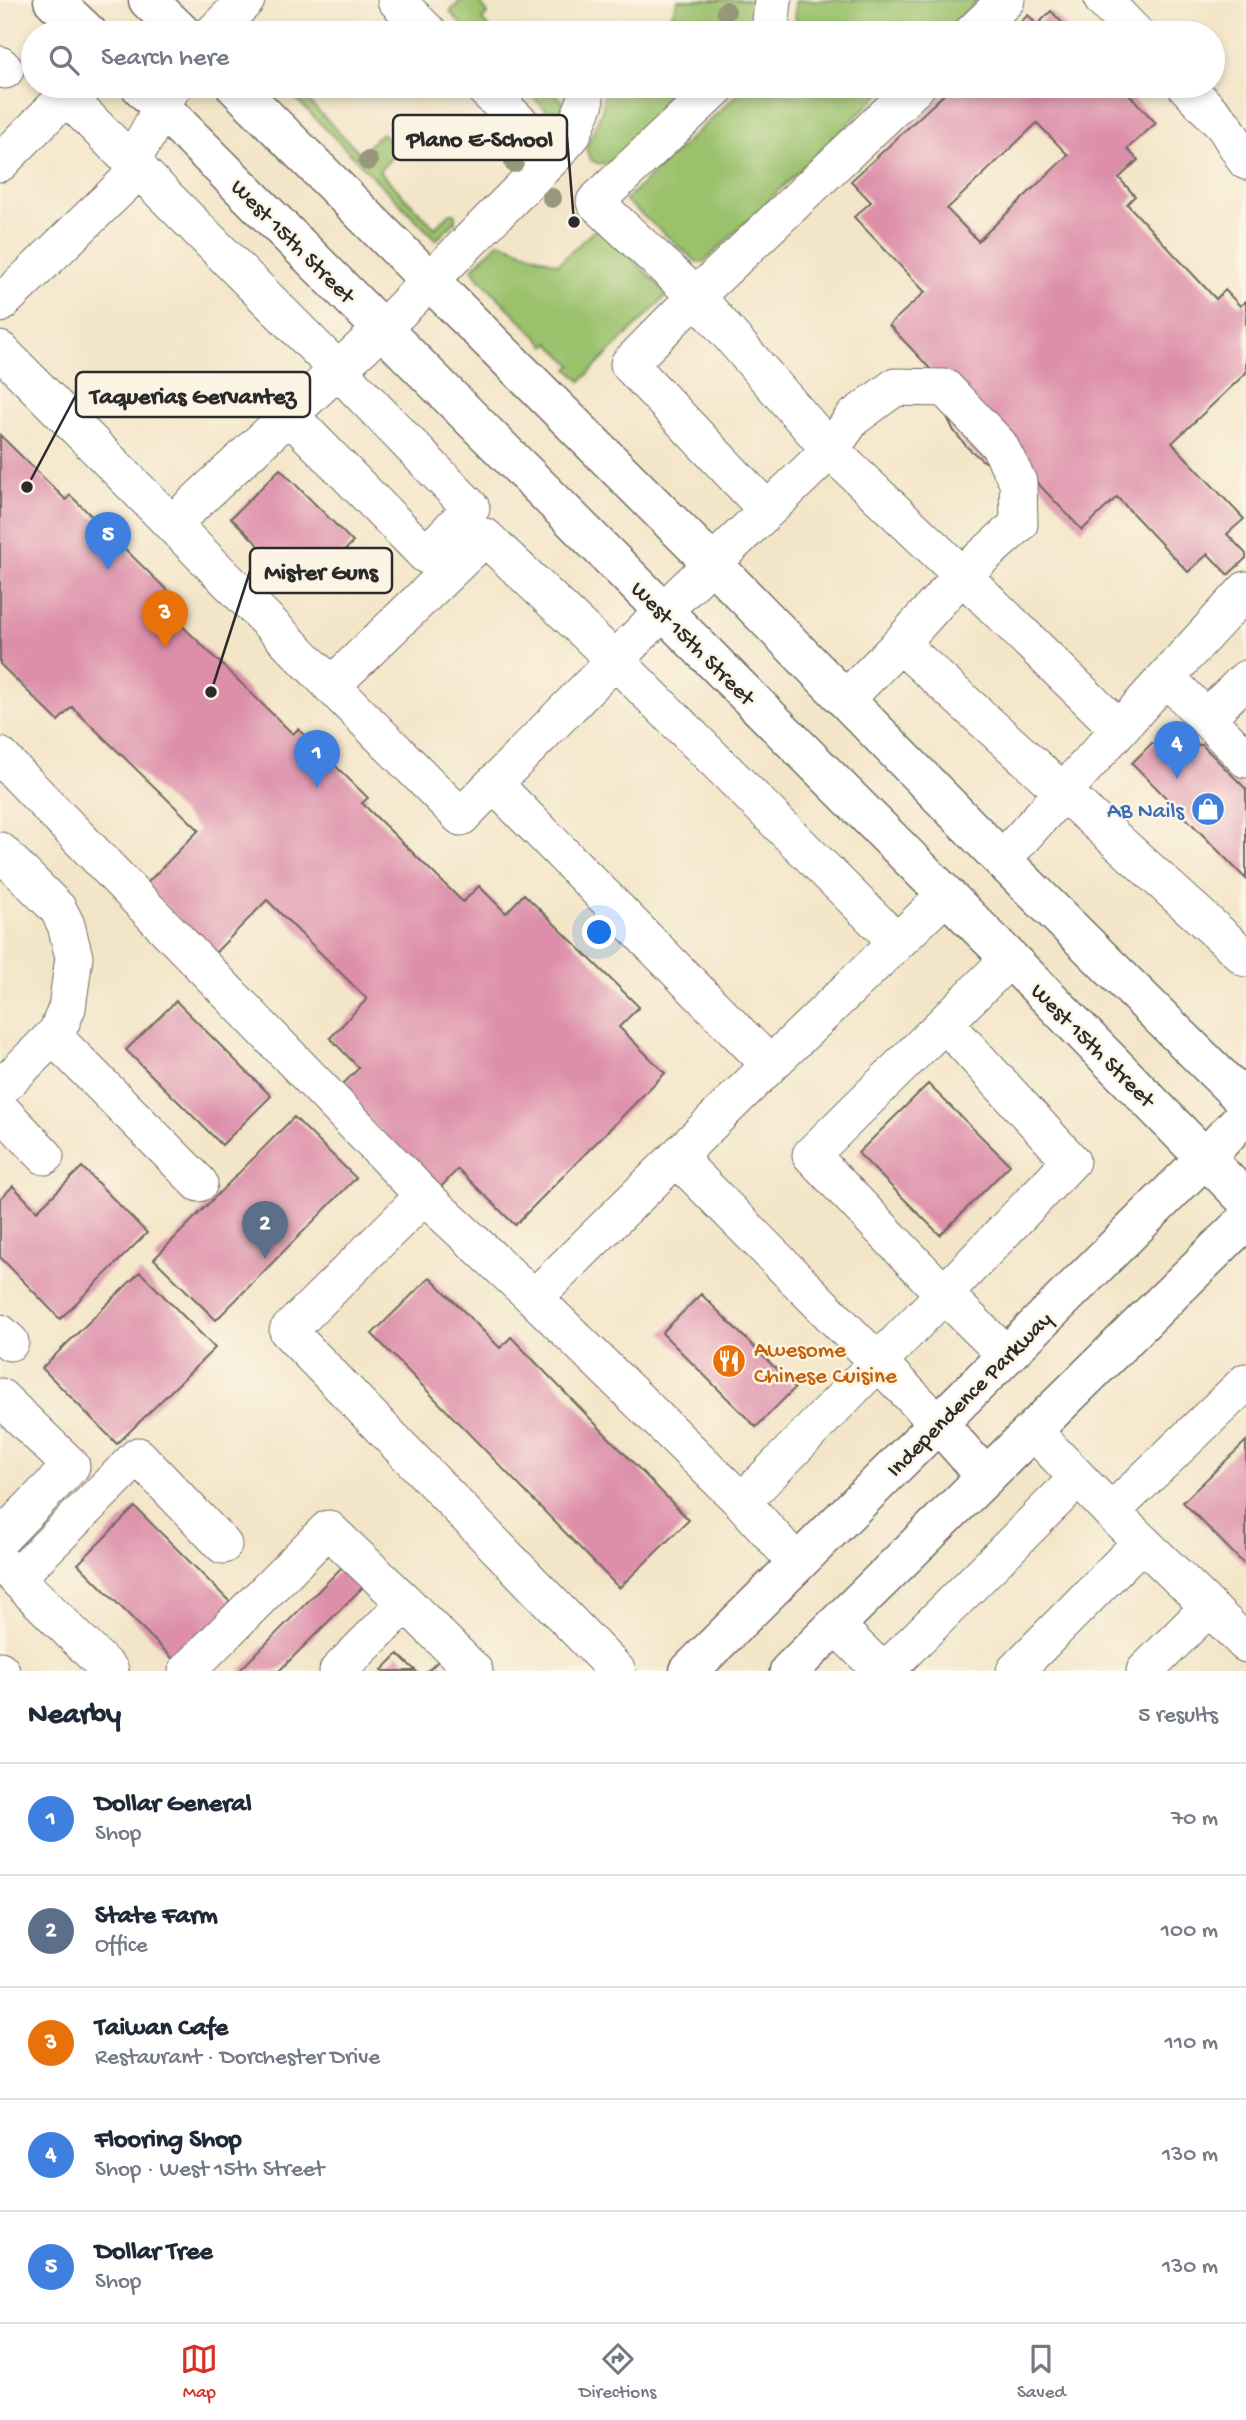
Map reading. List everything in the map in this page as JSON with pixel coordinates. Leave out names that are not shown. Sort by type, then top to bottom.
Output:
[{"type":"main road","points":[[53,0],[75,21]]},
{"type":"main road","points":[[148,0],[170,21]]},
{"type":"main road","name":"West 15th Street","points":[[163,98],[382,329],[1010,958],[1246,1200]]},
{"type":"main road","points":[[247,98],[846,698],[1002,860],[1246,1102]]},
{"type":"main road","name":"Independence Parkway","points":[[688,1671],[1206,1157],[1246,1114]]},
{"type":"main road","points":[[789,1671],[1246,1220]]},
{"type":"main road","points":[[938,1423],[986,1477]]},
{"type":"street","points":[[225,21],[246,0]]},
{"type":"street","points":[[396,0],[417,21]]},
{"type":"street","points":[[771,21],[773,0]]},
{"type":"street","points":[[984,21],[1006,0]]},
{"type":"street","points":[[1103,0],[1123,21]]},
{"type":"street","points":[[0,163],[64,98]]},
{"type":"street","points":[[68,98],[471,508],[426,555],[289,415]]},
{"type":"street","points":[[0,304],[135,164],[157,98]]},
{"type":"street","points":[[494,98],[554,156]]},
{"type":"street","points":[[705,98],[595,202],[696,296],[830,450],[1119,729]]},
{"type":"street","points":[[766,509],[629,364],[696,296],[904,98]]},
{"type":"street","points":[[1197,98],[1225,127],[1246,161]]},
{"type":"street","points":[[172,524],[382,329],[554,156],[572,135],[586,103]]},
{"type":"street","points":[[0,350],[461,817],[663,611],[830,450],[853,418],[895,387],[945,388],[999,445],[1018,482],[1018,524],[962,575],[900,644],[846,698]]},
{"type":"street","points":[[331,686],[485,537],[615,660],[897,942]]},
{"type":"street","points":[[1002,860],[1246,590]]},
{"type":"street","points":[[900,644],[1246,958]]},
{"type":"street","points":[[1166,677],[1246,759]]},
{"type":"street","points":[[1206,718],[1246,679]]},
{"type":"street","points":[[0,756],[424,1196],[534,1298],[742,1502],[797,1563]]},
{"type":"street","points":[[494,784],[770,1065]]},
{"type":"street","points":[[0,851],[58,909],[66,925],[74,957],[67,1008],[57,1032],[0,1089]]},
{"type":"street","points":[[534,1298],[946,895]]},
{"type":"street","points":[[1006,1355],[811,1155],[1010,958]]},
{"type":"street","points":[[742,1502],[880,1363],[1071,1161],[944,1023]]},
{"type":"street","points":[[53,1036],[199,1183]]},
{"type":"street","points":[[0,1109],[45,1156]]},
{"type":"street","points":[[677,1158],[938,1423]]},
{"type":"street","points":[[424,1196],[288,1331],[597,1664]]},
{"type":"street","points":[[1111,1512],[1246,1382]]},
{"type":"street","points":[[0,1397],[71,1466],[0,1539]]},
{"type":"street","points":[[1033,1431],[1111,1512],[1246,1644]]},
{"type":"street","points":[[110,1671],[8,1570],[138,1456],[223,1545]]},
{"type":"street","points":[[835,1626],[883,1671],[1078,1478]]},
{"type":"street","points":[[187,1671],[328,1529],[474,1671]]},
{"type":"street","points":[[1015,1671],[1142,1542]]},
{"type":"street","points":[[338,1671],[406,1603]]},
{"type":"street","points":[[1145,1671],[1209,1607]]},
{"type":"green space","points":[[461,0],[478,0],[488,13],[483,21],[459,21],[450,12]]},
{"type":"green space","points":[[678,0],[757,0],[756,21],[669,21]]},
{"type":"green space","points":[[795,0],[978,0],[956,21],[796,21]]},
{"type":"green space","points":[[295,98],[309,98],[307,100],[360,153],[382,133],[398,151],[379,171],[435,228],[450,213],[455,213],[455,222],[436,240]]},
{"type":"green space","points":[[534,98],[559,98],[562,101],[565,109],[559,119]]},
{"type":"green space","points":[[604,98],[680,98],[617,158],[600,164],[590,159],[586,149],[602,110]]},
{"type":"green space","points":[[733,98],[875,98],[704,262],[697,262],[625,200]]},
{"type":"green space","points":[[599,226],[668,294],[581,381],[568,369],[572,365],[549,343],[546,346],[472,269],[499,242],[558,264]]},
{"type":"building","points":[[1051,11],[1061,21],[1041,21]]},
{"type":"building","points":[[1028,15],[1033,21],[1022,21]]},
{"type":"building","points":[[940,98],[1132,98],[1156,123],[1127,149],[1138,160],[1119,178],[1135,196],[1127,204],[1216,299],[1225,290],[1240,306],[1246,301],[1246,373],[1172,443],[1244,519],[1227,534],[1246,554],[1246,558],[1228,575],[1208,554],[1188,572],[1117,497],[1082,530],[1031,476],[999,469],[982,460],[967,447],[954,431],[945,413],[938,377],[889,325],[925,292],[854,217],[871,202],[851,181]],"holes":[[[1037,123],[1068,155],[978,241],[947,209]]]},
{"type":"building","points":[[0,435],[66,500],[70,495],[177,600],[167,611],[293,734],[298,729],[368,798],[362,803],[463,902],[479,886],[506,913],[524,894],[639,1007],[619,1027],[665,1073],[515,1225],[458,1169],[439,1189],[338,1089],[359,1068],[330,1038],[367,999],[267,900],[214,954],[145,885],[199,830],[72,707],[58,721],[0,664]]},
{"type":"building","points":[[280,469],[353,542],[305,591],[231,518]]},
{"type":"building","points":[[1152,743],[1202,745],[1246,789],[1246,879],[1132,763]]},
{"type":"building","points":[[176,1001],[271,1096],[222,1145],[126,1050]]},
{"type":"building","points":[[928,1084],[1010,1165],[940,1235],[858,1153]]},
{"type":"building","points":[[294,1117],[356,1178],[216,1320],[154,1259]]},
{"type":"building","points":[[82,1167],[147,1233],[60,1319],[0,1257],[0,1199],[13,1186],[37,1211]]},
{"type":"building","points":[[140,1272],[215,1348],[117,1444],[42,1368]]},
{"type":"building","points":[[430,1277],[500,1348],[511,1337],[689,1520],[619,1588],[372,1334]]},
{"type":"building","points":[[701,1294],[795,1388],[756,1427],[662,1333]]},
{"type":"building","points":[[1246,1441],[1246,1566],[1183,1502]]},
{"type":"building","points":[[135,1507],[238,1610],[181,1667],[78,1564]]},
{"type":"building","points":[[350,1559],[370,1580],[279,1671],[239,1671]]},
{"type":"building","points":[[398,1654],[416,1671],[381,1671]]},
{"type":"building","points":[[439,1660],[450,1671],[428,1671]]},
{"type":"place","name":"Plano E-School","points":[[574,222]]},
{"type":"place","name":"Taquerias Gervantez","points":[[27,487]]},
{"type":"place","name":"Dollar Tree","points":[[108,570]]},
{"type":"place","name":"Taiwan Cafe","points":[[165,648]]},
{"type":"place","name":"Mister Guns","points":[[211,692]]},
{"type":"place","name":"Flooring Shop","points":[[1177,779]]},
{"type":"place","name":"Dollar General","points":[[317,788]]},
{"type":"place","name":"AB Nails","points":[[1208,809]]},
{"type":"place","name":"State Farm","points":[[265,1259]]},
{"type":"place","name":"Awesome Chinese Cuisine","points":[[729,1361]]}]
